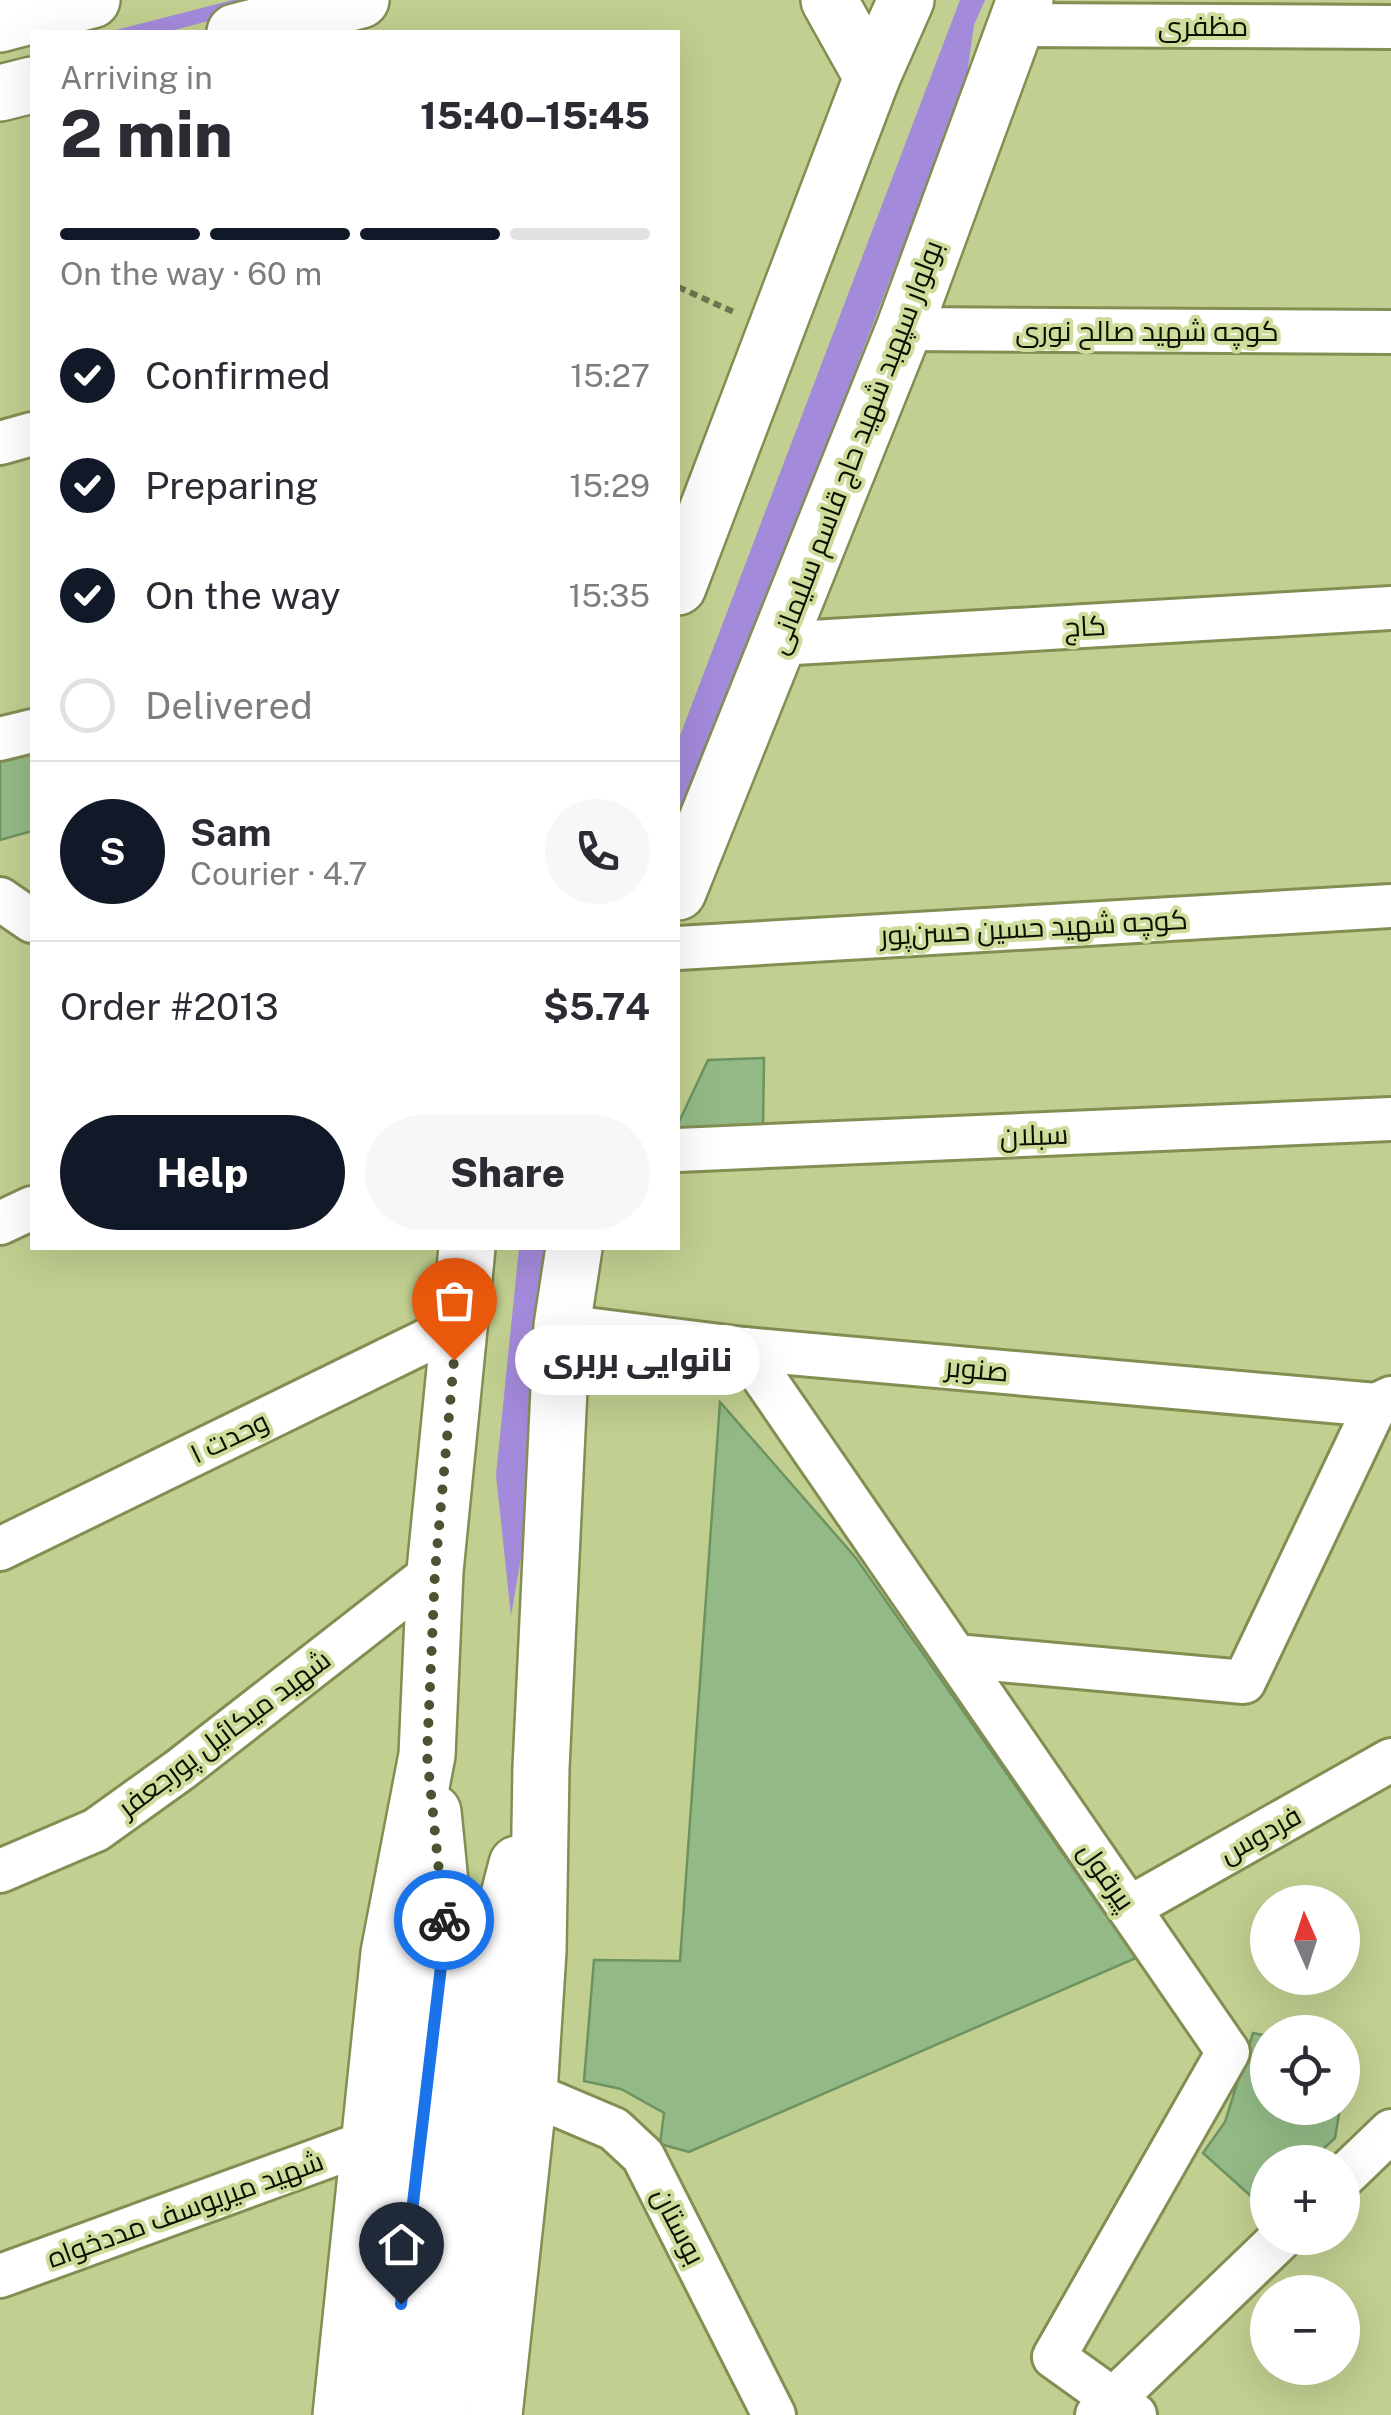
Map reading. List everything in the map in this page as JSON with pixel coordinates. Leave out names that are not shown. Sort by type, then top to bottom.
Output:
[{"type":"main road","points":[[0,24],[89,0]]},
{"type":"main road","points":[[243,30],[361,0]]},
{"type":"main road","points":[[828,0],[872,77]]},
{"type":"main road","points":[[680,582],[872,77],[906,0]]},
{"type":"main road","name":"بولوار سپهبد شهید حاج قاسم سلیمانی","points":[[680,887],[904,330],[1020,12]]},
{"type":"main road","points":[[0,93],[30,86]]},
{"type":"main road","points":[[388,2415],[445,1933],[427,1755],[435,1572],[467,1250]]},
{"type":"main road","points":[[494,2415],[529,2093],[562,1326],[574,1250]]},
{"type":"main road","points":[[341,2415],[389,1953],[427,1755]]},
{"type":"main road","points":[[439,2415],[500,1930],[541,1768]]},
{"type":"street","name":"مظفری","points":[[1020,12],[1391,27]]},
{"type":"street","name":"کوچه شهید صالح نوری","points":[[904,330],[1391,332]]},
{"type":"street","points":[[0,443],[30,435]]},
{"type":"street","name":"کاج","points":[[778,644],[1391,608]]},
{"type":"street","points":[[0,739],[30,732]]},
{"type":"street","points":[[0,899],[30,920]]},
{"type":"street","name":"کوچه شهید حسین حسن‌پور","points":[[680,948],[1391,906]]},
{"type":"street","name":"سبلان","points":[[680,1150],[1391,1120]]},
{"type":"street","points":[[0,1223],[30,1209]]},
{"type":"street","name":"وحدت ۱","points":[[0,1548],[458,1325]]},
{"type":"street","name":"صنوبر","points":[[562,1326],[744,1349],[1384,1402]]},
{"type":"street","name":"پیرقول","points":[[744,1349],[1228,2052],[1054,2357],[1115,2410]]},
{"type":"street","points":[[956,1656],[1244,1682],[1384,1402]]},
{"type":"street","name":"شهید میکائیل پورجعفر","points":[[0,1871],[96,1830],[435,1572]]},
{"type":"street","name":"فردوس","points":[[1129,1908],[1391,1760]]},
{"type":"street","name":"بوستان","points":[[529,2093],[614,2129],[643,2156],[774,2415]]},
{"type":"street","points":[[1360,2161],[1391,2132]]},
{"type":"street","name":"شهید میریوسف مددخواه","points":[[0,2276],[370,2141]]},
{"type":"street","points":[[1115,2410],[1265,2255]]},
{"type":"path","points":[[680,288],[776,331]]},
{"type":"shaded area","points":[[233,0],[287,0],[174,30],[116,30]]},
{"type":"shaded area","points":[[960,0],[985,0],[974,25],[966,82],[680,826],[680,736]]},
{"type":"shaded area","points":[[519,1250],[553,1250],[537,1465],[511,1616],[496,1475]]},
{"type":"building","points":[[30,752],[30,832],[0,840],[0,760]]},
{"type":"building","points":[[764,1058],[763,1130],[680,1133],[680,1120],[708,1060]]},
{"type":"building","points":[[720,1402],[856,1558],[1136,1958],[689,2152],[660,2144],[664,2113],[621,2089],[584,2081],[594,1960],[680,1961]]},
{"type":"building","points":[[1250,2043],[1250,2125],[1337,2125],[1335,2138],[1327,2145],[1250,2145],[1250,2195],[1203,2153],[1225,2122]]},
{"type":"way so far","points":[[444,1920],[427,1755],[435,1572],[454,1360]]},
{"type":"place","name":"نانوایی بربری","points":[[454,1360]]},
{"type":"route","points":[[401,2304],[444,1920]]}]
